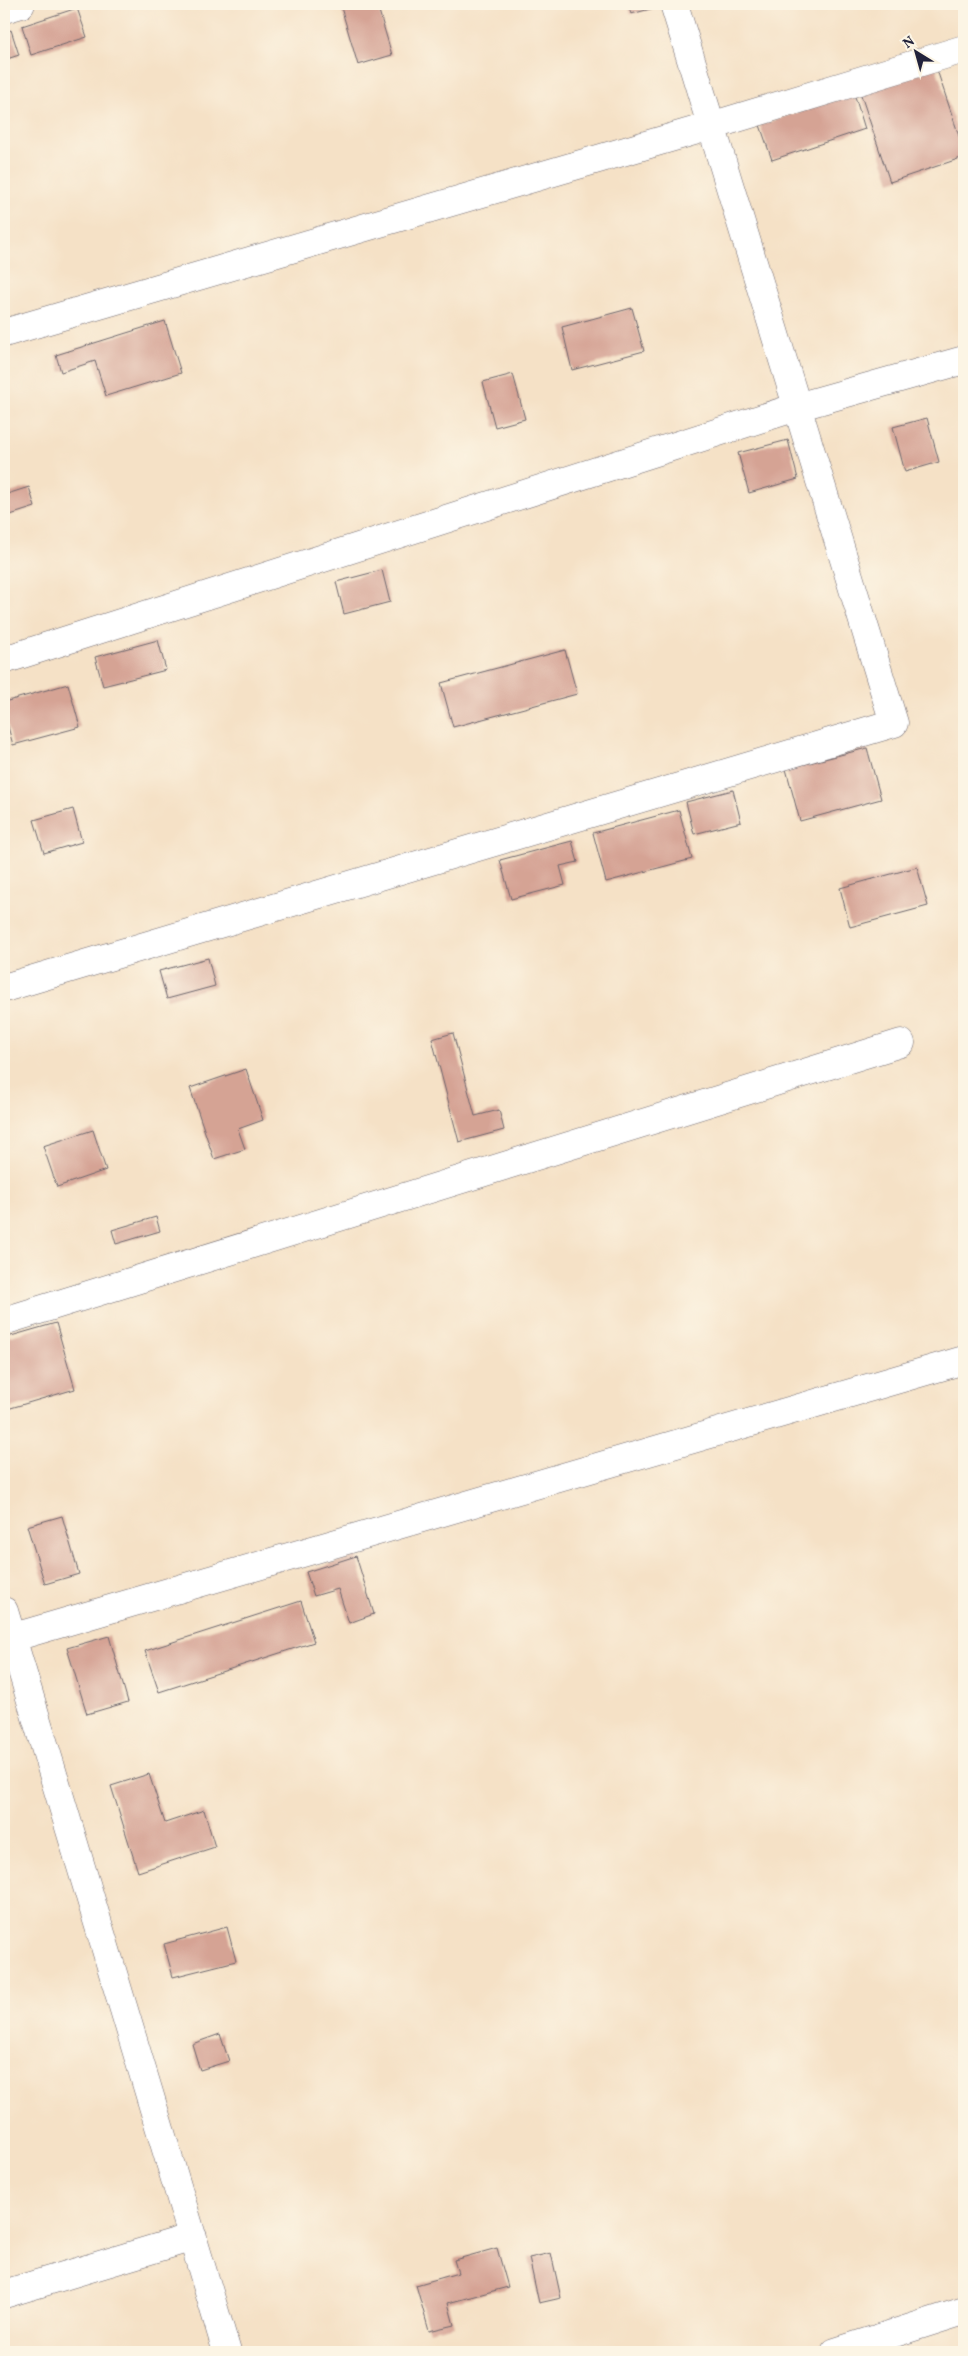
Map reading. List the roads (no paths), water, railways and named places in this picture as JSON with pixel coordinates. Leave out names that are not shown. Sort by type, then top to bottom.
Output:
[{"type":"street","points":[[4,9],[21,4]]},
{"type":"street","points":[[4,988],[894,723],[674,4]]},
{"type":"street","points":[[4,333],[711,126],[964,49]]},
{"type":"street","points":[[4,660],[797,407],[964,360]]},
{"type":"street","points":[[4,1320],[901,1043]]},
{"type":"street","points":[[8,1639],[964,1360]]},
{"type":"street","points":[[4,1611],[8,1639],[228,2352]]},
{"type":"street","points":[[4,2294],[193,2237]]},
{"type":"street","points":[[835,2352],[964,2311]]}]
